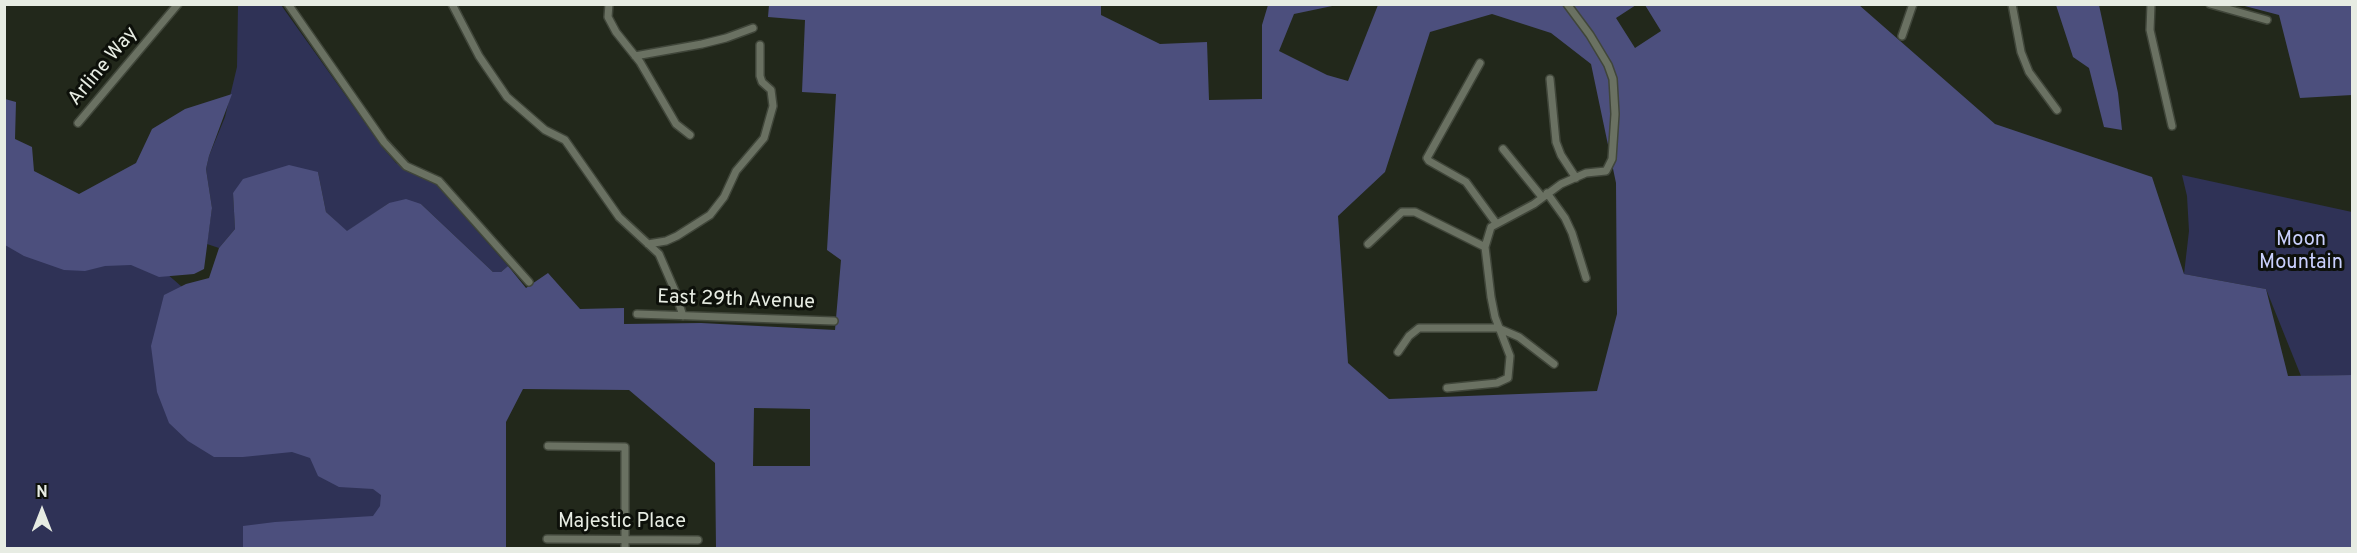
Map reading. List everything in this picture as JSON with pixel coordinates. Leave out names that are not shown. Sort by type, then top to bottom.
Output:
[{"type":"street","name":"Arline Way","points":[[78,123],[178,4]]},
{"type":"street","points":[[288,4],[384,142],[406,166],[439,180],[529,282]]},
{"type":"street","points":[[452,4],[479,56],[507,97],[545,130],[565,140],[619,217],[659,254],[683,316]]},
{"type":"street","points":[[609,4],[608,17],[612,24],[635,56],[676,124],[690,135]]},
{"type":"street","points":[[1447,388],[1497,383],[1508,378],[1510,356],[1498,328],[1491,297],[1485,247],[1491,227],[1576,177],[1586,173],[1606,171],[1612,159],[1615,114],[1613,79],[1608,65],[1590,35],[1567,4]]},
{"type":"street","points":[[1902,36],[1913,4]]},
{"type":"street","points":[[2012,4],[2020,52],[2029,72],[2057,110]]},
{"type":"street","points":[[2151,4],[2150,30],[2172,126]]},
{"type":"street","points":[[2210,4],[2267,20]]},
{"type":"street","points":[[635,56],[702,44],[753,28]]},
{"type":"street","points":[[648,243],[666,241],[710,215],[721,203],[736,171],[764,138],[773,106],[771,90],[762,82],[760,76],[760,45]]},
{"type":"street","points":[[1480,63],[1427,158],[1466,182],[1496,223]]},
{"type":"street","points":[[1550,79],[1556,142],[1561,155],[1576,177]]},
{"type":"street","points":[[1503,148],[1565,218],[1586,278]]},
{"type":"street","points":[[1368,244],[1402,212],[1415,212],[1485,247]]},
{"type":"street","name":"East 29th Avenue","points":[[637,314],[834,321]]},
{"type":"street","points":[[1398,352],[1409,336],[1419,328],[1498,328],[1519,337],[1554,364]]},
{"type":"street","points":[[548,446],[625,447],[625,549]]},
{"type":"street","name":"Majestic Place","points":[[547,539],[698,540]]},
{"type":"green space","points":[[238,5],[281,5],[396,163],[435,183],[508,266],[501,272],[493,272],[421,204],[389,203],[347,232],[326,212],[318,172],[233,193],[235,229],[219,248],[207,244],[212,208],[206,169],[225,117],[237,67]]},
{"type":"green space","name":"Moon Mountain","points":[[2182,175],[2352,212],[2352,375],[2301,376],[2266,289],[2184,274],[2189,231],[2187,196]]},
{"type":"green space","points":[[4,239],[142,252],[389,468],[380,548],[5,548]]},
{"type":"shaded area","points":[[769,5],[1101,5],[1101,15],[1160,44],[1207,42],[1209,100],[1262,99],[1262,25],[1268,5],[1337,5],[1294,14],[1279,51],[1327,75],[1348,81],[1378,5],[1636,5],[1616,18],[1635,48],[1661,31],[1645,5],[1859,5],[1995,124],[2152,177],[2184,274],[2266,289],[2288,376],[2352,375],[2352,548],[716,548],[715,463],[629,390],[523,389],[506,422],[506,548],[243,548],[243,526],[373,516],[380,506],[381,495],[373,489],[339,487],[318,476],[310,458],[292,452],[243,457],[214,457],[188,441],[169,423],[157,392],[151,346],[164,295],[186,284],[209,278],[219,248],[235,229],[233,193],[243,179],[289,165],[318,172],[326,212],[347,231],[389,203],[406,199],[421,204],[493,272],[501,272],[508,266],[526,288],[548,273],[580,309],[624,308],[624,324],[701,323],[835,330],[841,260],[827,250],[836,94],[802,92],[805,20],[768,17]],"holes":[[[1492,14],[1551,33],[1591,64],[1616,183],[1617,314],[1597,391],[1389,399],[1348,363],[1338,216],[1385,172],[1430,32]],[[754,408],[810,409],[810,466],[753,466]]]},
{"type":"shaded area","points":[[2056,5],[2099,5],[2118,93],[2122,130],[2104,127],[2089,68],[2073,57]]},
{"type":"shaded area","points":[[2241,5],[2352,5],[2352,95],[2300,98],[2279,15]]},
{"type":"shaded area","points":[[232,94],[206,169],[212,208],[204,269],[194,274],[159,277],[131,265],[105,266],[85,271],[64,270],[24,256],[5,245],[5,99],[16,102],[15,139],[32,147],[34,171],[79,194],[136,163],[152,129],[185,109]]}]
